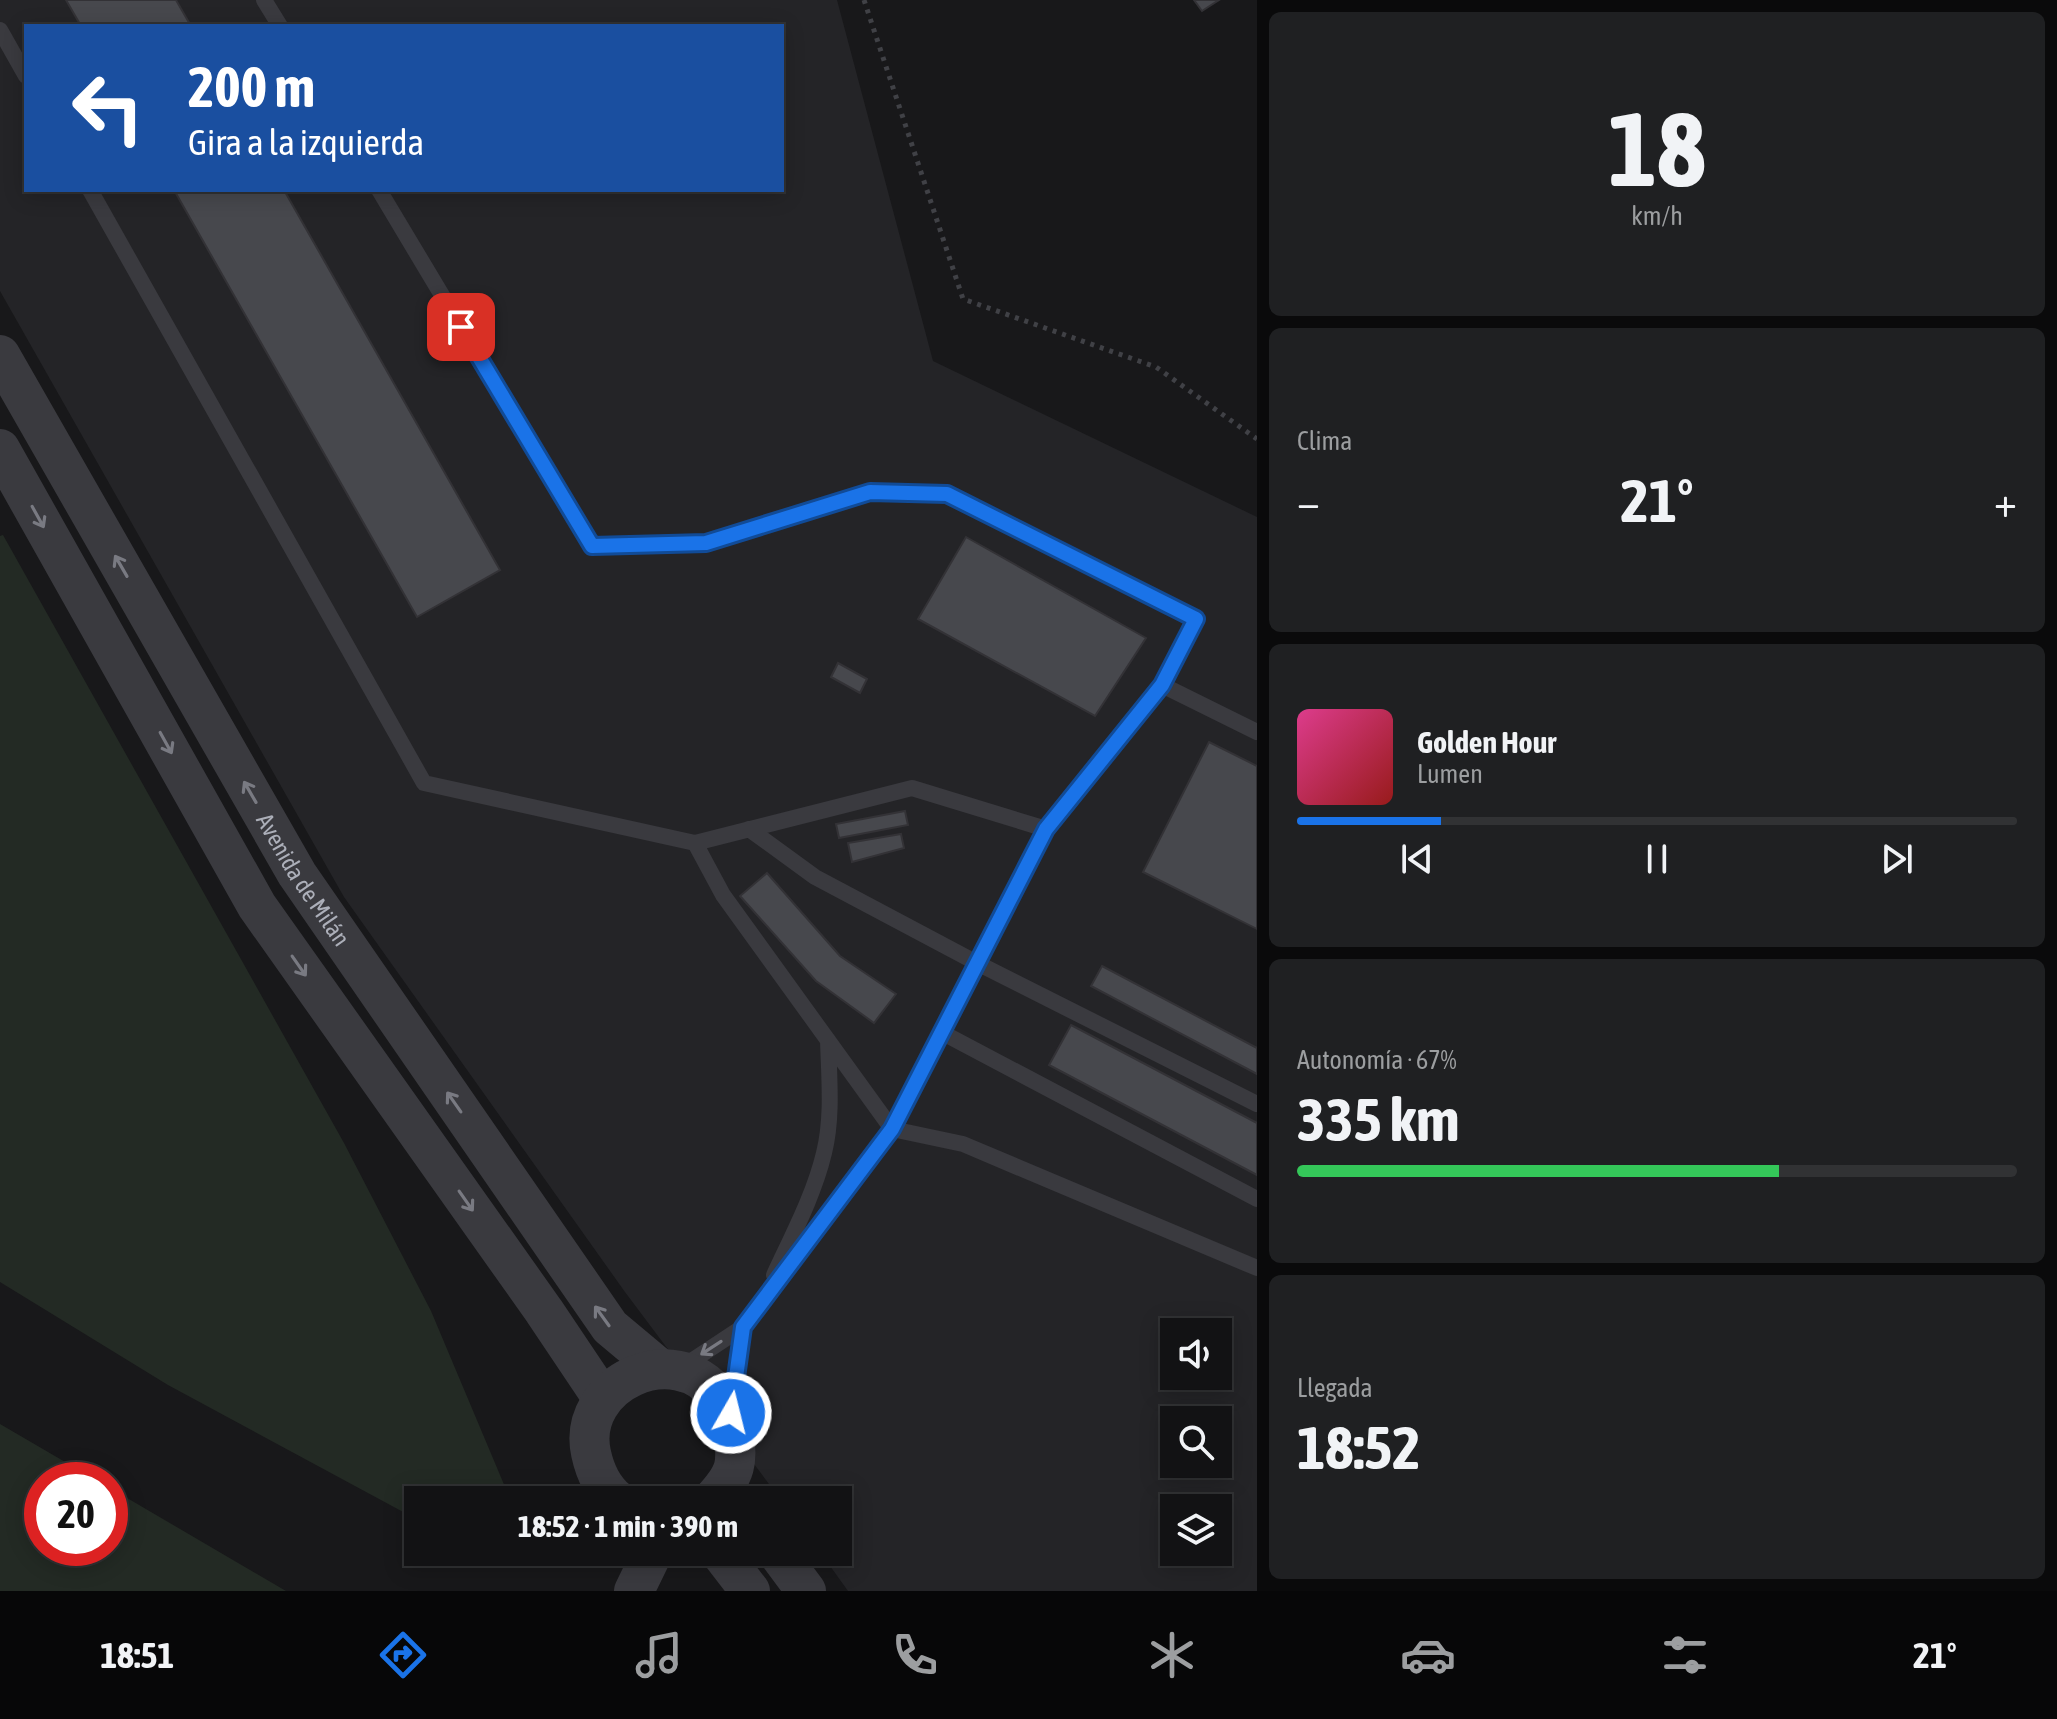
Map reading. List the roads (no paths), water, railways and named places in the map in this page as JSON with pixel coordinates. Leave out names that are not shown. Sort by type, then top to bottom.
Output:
[{"type":"street","name":"Avenida de Milán","points":[[0,355],[297,874],[610,1327],[669,1369],[708,1383],[731,1413]]},
{"type":"street","name":"Avenida de Milán","points":[[0,449],[257,906],[603,1399]]},
{"type":"street","points":[[606,1486],[596,1473],[589,1443],[593,1420],[603,1399],[633,1375],[669,1369]]},
{"type":"street","points":[[729,1486],[737,1460],[731,1413]]},
{"type":"street","points":[[627,1566],[628,1591]]},
{"type":"street","points":[[634,1591],[646,1566]]},
{"type":"street","points":[[731,1566],[750,1591]]},
{"type":"street","points":[[787,1566],[806,1591]]},
{"type":"lane","points":[[264,0],[279,24]]},
{"type":"lane","points":[[0,30],[24,72]]},
{"type":"lane","points":[[91,192],[424,783],[695,843],[912,788],[1046,829]]},
{"type":"lane","points":[[380,192],[592,546],[706,543],[870,492],[947,494],[1196,619],[1162,685],[1046,829],[892,1129],[743,1327],[669,1369]]},
{"type":"lane","points":[[1162,685],[1257,732]]},
{"type":"lane","points":[[749,829],[815,877],[977,963],[1257,1104]]},
{"type":"lane","points":[[695,843],[723,895],[892,1129],[963,1144],[1257,1268]]},
{"type":"lane","points":[[941,1032],[1257,1199]]},
{"type":"lane","points":[[757,1308],[787,1248],[825,1152],[830,1100],[828,1040]]},
{"type":"lane","points":[[731,1413],[743,1327]]}]
